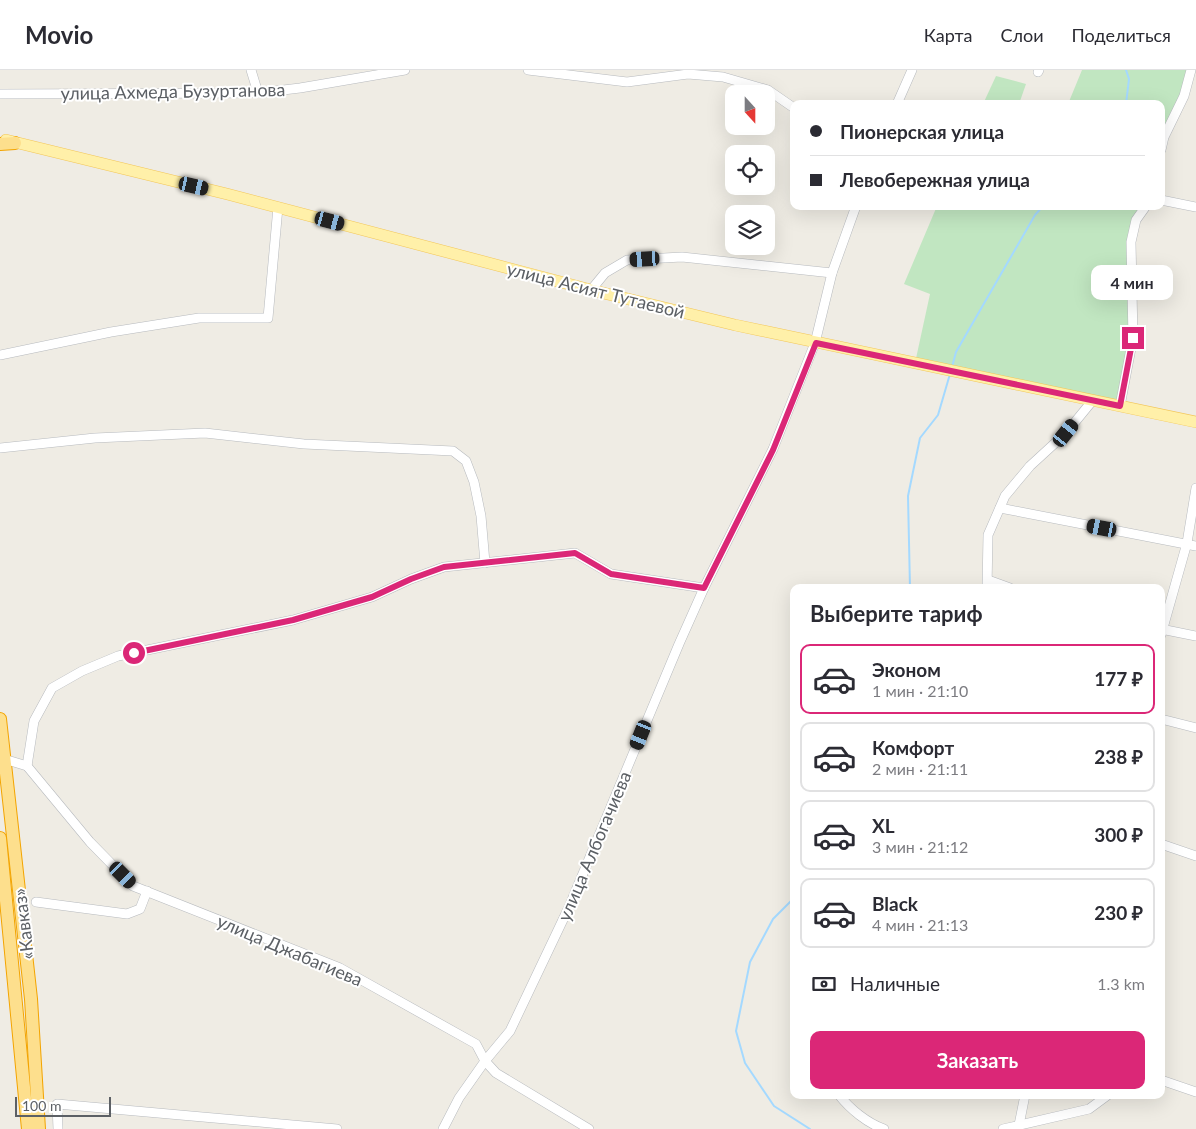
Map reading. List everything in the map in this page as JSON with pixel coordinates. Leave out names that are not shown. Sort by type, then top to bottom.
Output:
[{"type":"highway","points":[[0,141],[15,143]]},
{"type":"highway","name":"«Кавказ»","points":[[0,719],[31,999],[40,1129]]},
{"type":"highway","name":"«Кавказ»","points":[[0,838],[28,1129]]},
{"type":"main road","name":"улица Асият Тутаевой","points":[[15,143],[278,207],[591,290],[816,343],[1196,422]]},
{"type":"street","points":[[251,70],[258,93]]},
{"type":"street","name":"улица Ахмеда Бузуртанова","points":[[0,94],[258,93],[300,88],[405,70]]},
{"type":"street","points":[[528,70],[627,82],[688,72],[722,77],[768,90],[790,105]]},
{"type":"street","points":[[898,100],[912,70]]},
{"type":"street","points":[[1165,135],[1184,96],[1191,70]]},
{"type":"street","points":[[1165,201],[1196,207]]},
{"type":"street","points":[[0,355],[112,332],[199,318],[268,318],[278,207]]},
{"type":"street","name":"улица Албогачиева","points":[[443,1129],[459,1098],[485,1061],[510,1031],[569,907],[679,644],[704,588],[773,450],[816,343],[832,273],[855,210]]},
{"type":"street","points":[[1120,406],[1133,338],[1131,242],[1136,220],[1143,210]]},
{"type":"street","points":[[591,290],[605,273],[627,260],[682,257],[832,273]]},
{"type":"street","points":[[988,584],[988,535],[1005,496],[1030,466],[1066,433],[1092,400]]},
{"type":"street","points":[[0,448],[95,438],[205,433],[304,444],[453,451],[466,461],[474,482],[482,516],[485,563]]},
{"type":"street","points":[[1165,622],[1191,545],[1196,488]]},
{"type":"street","points":[[1000,508],[1191,545]]},
{"type":"street","points":[[4,759],[27,766],[34,721],[52,688],[82,671],[118,656],[302,618],[372,597],[411,579],[444,567],[575,553],[611,574],[704,588]]},
{"type":"street","points":[[1165,631],[1196,636]]},
{"type":"street","points":[[1165,720],[1196,728]]},
{"type":"street","name":"улица Джабагиева","points":[[27,766],[90,842],[133,886],[340,968],[476,1044],[485,1061],[496,1072],[589,1129]]},
{"type":"street","points":[[1165,845],[1196,856]]},
{"type":"street","points":[[36,902],[126,914],[140,909],[147,891]]},
{"type":"street","points":[[1165,1081],[1196,1092]]},
{"type":"street","points":[[842,1099],[874,1125],[884,1129]]},
{"type":"street","points":[[1019,1125],[1024,1099]]},
{"type":"street","points":[[1003,1129],[1089,1109],[1103,1099]]},
{"type":"street","points":[[58,1129],[57,1104],[337,1129]]},
{"type":"green space","points":[[1082,70],[1191,70],[1165,139],[1165,100],[1070,100]]},
{"type":"green space","points":[[996,76],[1026,84],[1020,100],[985,100]]},
{"type":"green space","points":[[935,210],[1143,210],[1136,220],[1133,338],[1120,406],[915,363],[930,294],[904,284]]},
{"type":"waterway","points":[[1126,70],[1129,79],[1126,100]]},
{"type":"waterway","points":[[952,367],[956,352],[1039,210]]},
{"type":"waterway","points":[[910,584],[908,496],[920,438],[938,415],[950,374]]},
{"type":"waterway","points":[[790,902],[773,919],[750,962],[736,1031],[745,1063],[774,1106],[810,1129]]},
{"type":"route","points":[[134,653],[293,620],[372,597],[411,579],[444,567],[575,553],[611,574],[704,588],[773,450],[816,343],[1120,406],[1133,338]]}]
